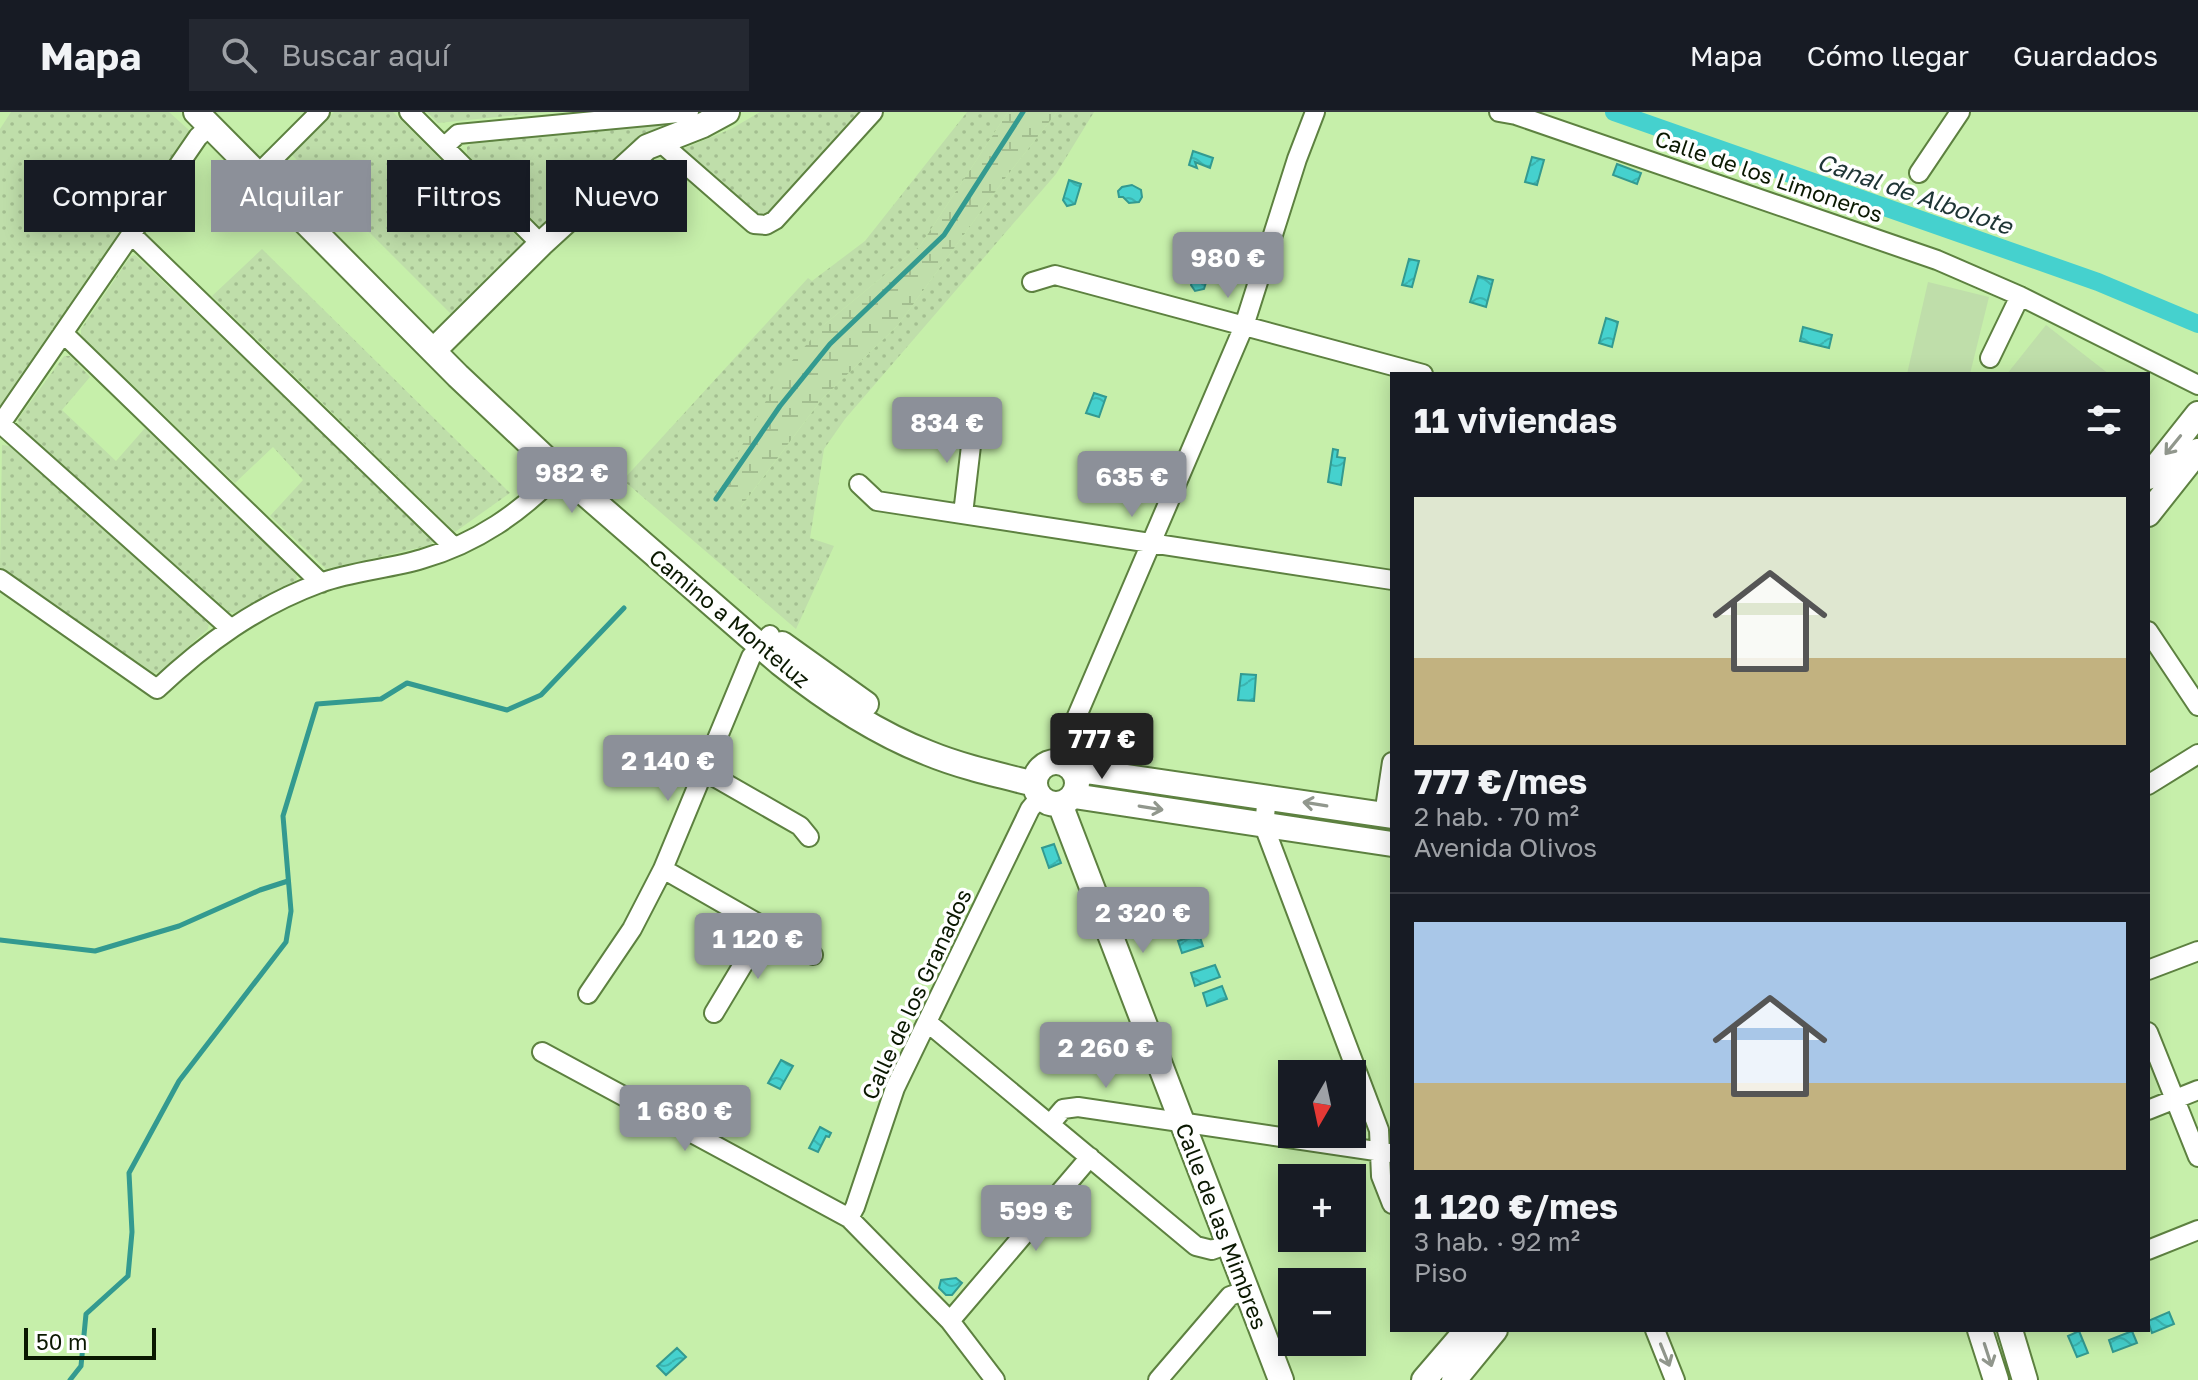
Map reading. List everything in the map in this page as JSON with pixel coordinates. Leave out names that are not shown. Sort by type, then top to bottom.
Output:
[{"type":"street","points":[[272,160],[320,112]]},
{"type":"street","points":[[409,112],[541,244]]},
{"type":"street","points":[[444,147],[458,134],[689,112]]},
{"type":"street","points":[[660,142],[754,224],[766,225],[775,220],[873,112]]},
{"type":"street","name":"Calle de los Granados","points":[[849,1218],[895,1088],[1030,809],[1054,783],[1065,744],[1244,326],[1315,112]]},
{"type":"street","name":"Calle de los Limoneros","points":[[1499,112],[1516,115],[1937,260],[2020,296],[2198,385]]},
{"type":"street","points":[[1919,173],[1960,112]]},
{"type":"street","points":[[439,345],[541,244],[647,147],[721,113]]},
{"type":"street","points":[[207,117],[198,137],[0,425],[230,628]]},
{"type":"street","name":"Camino a Monteluz","points":[[207,117],[253,160]]},
{"type":"street","name":"Camino a Monteluz","points":[[326,232],[439,345],[596,482],[765,639]]},
{"type":"street","points":[[132,235],[454,547]]},
{"type":"street","points":[[1032,282],[1055,275],[1416,372]]},
{"type":"street","points":[[1990,358],[2020,296]]},
{"type":"street","points":[[63,333],[321,583]]},
{"type":"street","name":"Camino a Monteluz","points":[[439,345],[458,376],[560,472],[765,639],[893,720],[1054,783]]},
{"type":"street","points":[[2150,474],[2198,414]]},
{"type":"street","points":[[963,514],[974,420]]},
{"type":"street","points":[[2150,511],[2198,451]]},
{"type":"street","points":[[0,579],[157,689],[191,657],[270,604],[321,583],[421,560],[454,547],[496,526],[532,502],[560,472]]},
{"type":"street","points":[[859,484],[877,501],[1390,580]]},
{"type":"street","points":[[2150,634],[2198,706]]},
{"type":"street","points":[[588,994],[632,929],[663,869],[751,657],[765,639]]},
{"type":"street","points":[[2150,784],[2198,754]]},
{"type":"street","points":[[704,771],[800,826],[809,837]]},
{"type":"street","points":[[1054,783],[1267,796],[1388,815],[1390,788]]},
{"type":"street","points":[[1054,783],[1264,826],[1390,844]]},
{"type":"street","name":"Calle de las Mimbres","points":[[1054,783],[1281,1380]]},
{"type":"street","points":[[1267,796],[1264,826],[1379,1130],[1386,1153],[1381,1176],[1390,1199]]},
{"type":"street","points":[[663,869],[813,955]]},
{"type":"street","points":[[714,1013],[765,928]]},
{"type":"street","points":[[2150,969],[2198,951]]},
{"type":"street","points":[[927,1022],[1196,1246],[1212,1250],[1229,1244]]},
{"type":"street","points":[[2150,1037],[2198,1157]]},
{"type":"street","points":[[542,1052],[849,1218],[950,1321],[995,1380]]},
{"type":"street","points":[[2150,1109],[2198,1090]]},
{"type":"street","points":[[1051,1123],[1063,1109],[1078,1107],[1386,1153]]},
{"type":"street","points":[[950,1321],[1090,1157]]},
{"type":"street","points":[[2150,1249],[2198,1230]]},
{"type":"street","points":[[1158,1380],[1230,1296],[1247,1290]]},
{"type":"street","points":[[1424,1380],[1459,1342],[1489,1332]]},
{"type":"street","points":[[1656,1332],[1675,1380]]},
{"type":"street","points":[[1981,1332],[1996,1380]]},
{"type":"street","points":[[2011,1332],[2025,1380]]},
{"type":"street","points":[[1454,1380],[1459,1342]]},
{"type":"green space","points":[[11,112],[169,112],[190,131],[170,160],[24,160],[24,232],[121,232],[0,408],[0,129]]},
{"type":"green space","points":[[334,112],[393,112],[441,160],[387,160],[387,232],[512,232],[529,249],[457,320],[369,232],[371,160],[297,160],[291,154]]},
{"type":"green space","points":[[427,112],[548,112],[438,123]]},
{"type":"green space","points":[[760,112],[864,112],[765,220],[680,150],[731,129]]},
{"type":"green space","points":[[967,112],[1008,112],[920,246],[825,324],[717,492],[741,507],[821,400],[898,325],[1057,112],[1094,112],[1056,174],[845,419],[824,449],[810,538],[834,546],[796,629],[623,480],[808,278],[812,281],[865,241]]},
{"type":"green space","points":[[1008,112],[1057,112],[898,325],[821,400],[740,508],[717,492],[781,373],[825,324],[920,246]]},
{"type":"green space","points":[[680,116],[640,137],[617,160],[546,160],[545,232],[530,217],[530,160],[473,160],[467,154],[467,147],[472,143]]},
{"type":"green space","points":[[262,249],[510,493],[455,532],[212,296]]},
{"type":"green space","points":[[135,255],[433,539],[431,545],[326,569],[270,516],[303,480],[273,447],[235,483],[81,335],[81,329],[130,257]]},
{"type":"green space","points":[[1928,282],[1989,297],[1970,372],[1907,372]]},
{"type":"green space","points":[[2046,325],[2106,372],[2009,372]]},
{"type":"green space","points":[[64,356],[70,356],[90,377],[62,410],[116,461],[145,428],[297,575],[296,581],[234,613],[229,612],[19,427],[18,419]]},
{"type":"green space","points":[[2,445],[10,446],[209,623],[208,629],[160,672],[154,673],[0,568]]},
{"type":"water","points":[[1193,151],[1213,158],[1210,168],[1195,162],[1197,168],[1189,165]]},
{"type":"water","points":[[1532,157],[1544,160],[1537,185],[1525,182]]},
{"type":"water","points":[[1617,164],[1641,173],[1637,184],[1613,175]]},
{"type":"water","points":[[1069,180],[1081,184],[1075,204],[1067,206],[1063,200]]},
{"type":"water","points":[[1132,185],[1141,190],[1139,202],[1129,203],[1119,197],[1118,191],[1122,187]]},
{"type":"water","points":[[1200,259],[1212,263],[1204,289],[1195,291],[1191,285]]},
{"type":"water","points":[[1409,259],[1419,261],[1412,287],[1402,285]]},
{"type":"water","points":[[1478,276],[1493,280],[1486,307],[1470,302]]},
{"type":"water","points":[[1606,318],[1618,322],[1612,347],[1599,343]]},
{"type":"water","points":[[1803,327],[1832,335],[1829,348],[1800,341]]},
{"type":"water","points":[[1094,393],[1106,397],[1099,417],[1086,413]]},
{"type":"water","points":[[1333,449],[1338,450],[1337,457],[1345,458],[1341,485],[1328,482]]},
{"type":"water","points":[[1241,674],[1256,675],[1254,701],[1238,700]]},
{"type":"water","points":[[1096,722],[1109,724],[1105,750],[1092,748]]},
{"type":"water","points":[[1054,844],[1061,863],[1049,868],[1042,848]]},
{"type":"water","points":[[1199,934],[1203,946],[1182,953],[1178,941]]},
{"type":"water","points":[[1215,965],[1220,977],[1195,986],[1191,973]]},
{"type":"water","points":[[1222,986],[1227,999],[1207,1006],[1203,993]]},
{"type":"water","points":[[781,1060],[793,1066],[780,1089],[768,1083]]},
{"type":"water","points":[[820,1127],[831,1133],[829,1137],[826,1136],[818,1152],[809,1148]]},
{"type":"water","points":[[956,1278],[962,1283],[952,1295],[946,1295],[939,1288],[941,1280]]},
{"type":"water","points":[[2169,1312],[2174,1324],[2152,1333],[2150,1320]]},
{"type":"water","points":[[2079,1332],[2088,1353],[2077,1357],[2068,1336]]},
{"type":"water","points":[[2132,1332],[2137,1343],[2113,1352],[2109,1340]]},
{"type":"water","points":[[677,1348],[686,1357],[666,1375],[657,1366]]},
{"type":"waterway","points":[[716,499],[780,406],[830,344],[944,235],[1023,112]]},
{"type":"waterway","name":"Canal de Albolote","points":[[1614,112],[2098,282],[2198,324]]},
{"type":"waterway","points":[[70,1380],[81,1366],[86,1314],[128,1276],[132,1232],[129,1173],[179,1081],[286,942],[291,911],[283,816],[317,704],[381,699],[407,683],[507,710],[541,695],[624,608]]},
{"type":"waterway","points":[[0,940],[95,951],[179,926],[288,881]]}]
